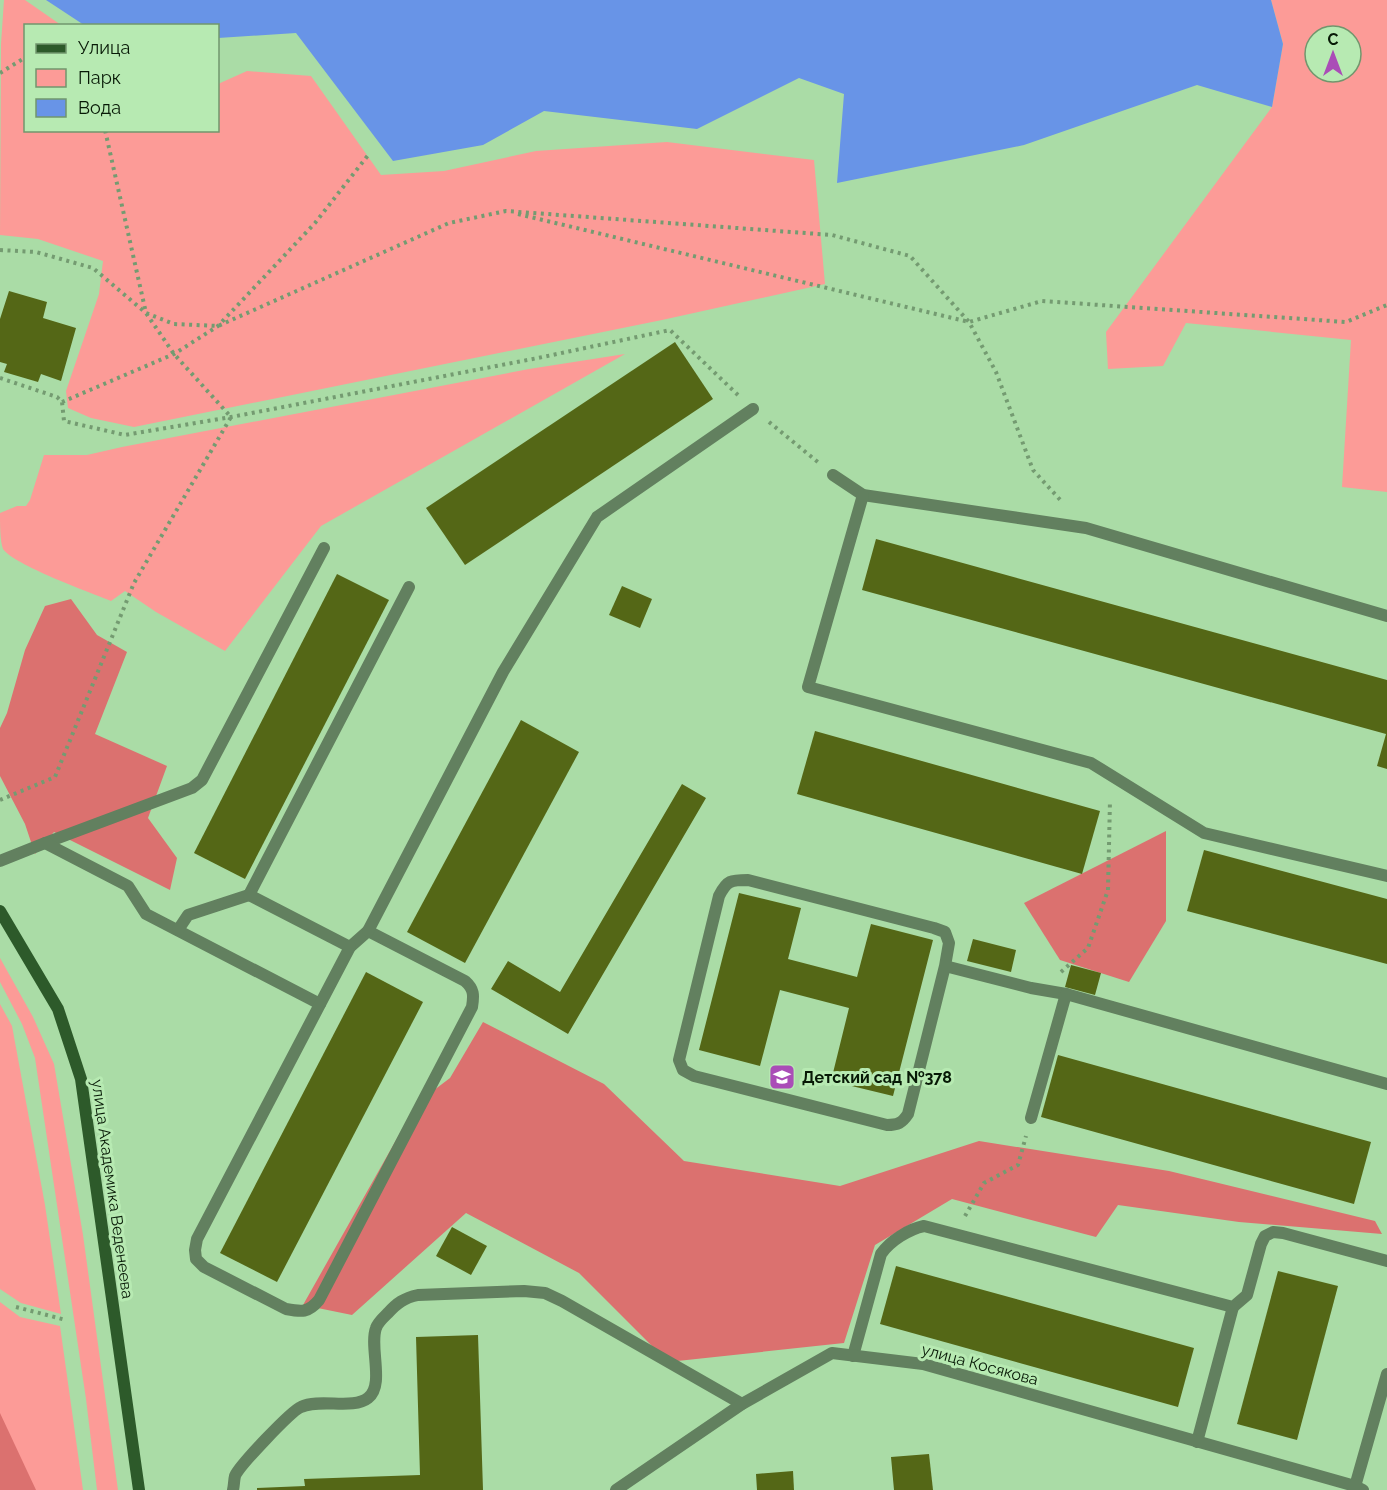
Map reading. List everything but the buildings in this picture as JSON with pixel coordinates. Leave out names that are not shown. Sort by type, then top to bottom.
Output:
[{"type":"street","points":[[368,931],[465,981],[472,988],[474,997],[472,1007],[319,1300],[312,1308],[301,1312],[286,1309],[204,1267],[195,1259],[197,1239],[350,947],[368,931],[503,672],[597,517],[753,409]]},
{"type":"street","points":[[833,475],[863,495],[1086,528],[1387,616]]},
{"type":"street","points":[[863,495],[808,687],[1091,763],[1204,833],[1387,876]]},
{"type":"street","points":[[0,861],[192,788],[202,780],[324,548]]},
{"type":"street","points":[[249,895],[409,587]]},
{"type":"street","points":[[45,843],[128,886],[146,914],[320,1004]]},
{"type":"street","points":[[733,880],[748,880],[945,932],[949,943],[945,966],[908,1114],[903,1122],[896,1125],[887,1125],[694,1076],[683,1070],[679,1060],[719,896],[724,885],[733,880]]},
{"type":"street","points":[[178,930],[188,915],[249,895],[350,947]]},
{"type":"street","name":"улица Академика Веденеева","points":[[0,911],[58,1009],[81,1079],[139,1490]]},
{"type":"street","points":[[945,966],[1066,994],[1387,1084]]},
{"type":"street","points":[[1032,1118],[1066,994]]},
{"type":"street","points":[[853,1356],[879,1261],[885,1249],[916,1228],[924,1226],[1233,1307]]},
{"type":"street","points":[[1197,1442],[1233,1307],[1247,1295],[1265,1236],[1273,1232],[1387,1261]]},
{"type":"street","points":[[233,1490],[235,1476],[244,1463],[301,1406],[317,1403],[355,1402],[365,1400],[374,1394],[376,1328],[404,1298],[418,1295],[524,1291],[545,1293],[742,1404]]},
{"type":"street","name":"улица Косякова","points":[[616,1490],[742,1404],[832,1353],[923,1364],[1358,1489]]},
{"type":"street","points":[[1358,1489],[1387,1374]]},
{"type":"path","points":[[0,73],[24,58]]},
{"type":"path","points":[[105,132],[146,313]]},
{"type":"path","points":[[146,313],[174,324],[218,326],[315,223],[369,154]]},
{"type":"path","points":[[506,211],[969,322],[1042,301],[1346,322],[1387,305]]},
{"type":"path","points":[[62,402],[174,354],[218,326],[449,223],[506,211],[832,235],[910,256],[969,322],[996,372],[1033,470],[1086,528]]},
{"type":"path","points":[[0,250],[36,252],[93,268],[146,313],[174,354],[231,417]]},
{"type":"path","points":[[0,378],[57,397],[62,402],[64,422],[125,435],[538,358],[670,330],[753,409],[833,475]]},
{"type":"path","points":[[0,800],[55,777],[134,583],[231,417]]},
{"type":"path","points":[[1046,991],[1048,983],[1088,948],[1108,890],[1111,775]]},
{"type":"path","points":[[954,1233],[984,1183],[1018,1165],[1032,1118]]},
{"type":"path","points":[[16,1307],[66,1320]]},
{"type":"green space","points":[[4,0],[25,0],[60,24],[24,24],[24,132],[219,132],[219,84],[247,71],[311,76],[381,175],[444,171],[536,151],[667,142],[814,160],[825,284],[662,320],[134,427],[91,418],[68,408],[66,391],[99,294],[103,261],[38,239],[0,235],[1,44]]},
{"type":"green space","points":[[1271,0],[1387,0],[1387,492],[1342,487],[1351,340],[1186,323],[1163,366],[1108,369],[1106,332],[1272,107],[1283,44]]},
{"type":"green space","points":[[625,354],[321,526],[225,651],[156,612],[125,591],[111,601],[21,563],[3,549],[0,513],[17,506],[26,506],[44,455],[87,455],[529,369]]},
{"type":"green space","points":[[0,958],[33,1017],[54,1064],[83,1235],[118,1490],[97,1490],[86,1399],[35,1058],[22,1024],[0,982]]},
{"type":"green space","points":[[0,1004],[12,1026],[45,1205],[61,1314],[21,1303],[0,1289]]},
{"type":"green space","points":[[0,1302],[20,1317],[60,1326],[83,1490],[0,1490]]},
{"type":"shaded area","points":[[71,599],[97,635],[127,652],[95,734],[167,766],[148,818],[177,858],[170,890],[54,832],[35,854],[25,824],[0,776],[0,728],[7,713],[25,650],[45,606]]},
{"type":"shaded area","points":[[1166,831],[1166,921],[1129,982],[1060,960],[1024,903]]},
{"type":"shaded area","points":[[483,1022],[604,1084],[684,1161],[840,1186],[979,1141],[1169,1171],[1375,1221],[1382,1234],[1239,1222],[1118,1205],[1096,1237],[952,1199],[875,1245],[844,1343],[668,1362],[579,1273],[466,1213],[352,1315],[303,1305],[417,1103],[450,1078]]},
{"type":"shaded area","points":[[0,1413],[36,1490],[0,1490]]},
{"type":"water","points":[[46,0],[1271,0],[1283,44],[1272,107],[1197,85],[1024,145],[837,183],[844,94],[799,78],[697,129],[544,111],[483,145],[393,161],[296,33],[219,38],[219,24],[82,24]]},
{"type":"place","name":"Детский сад №378","points":[[782,1077]]}]
